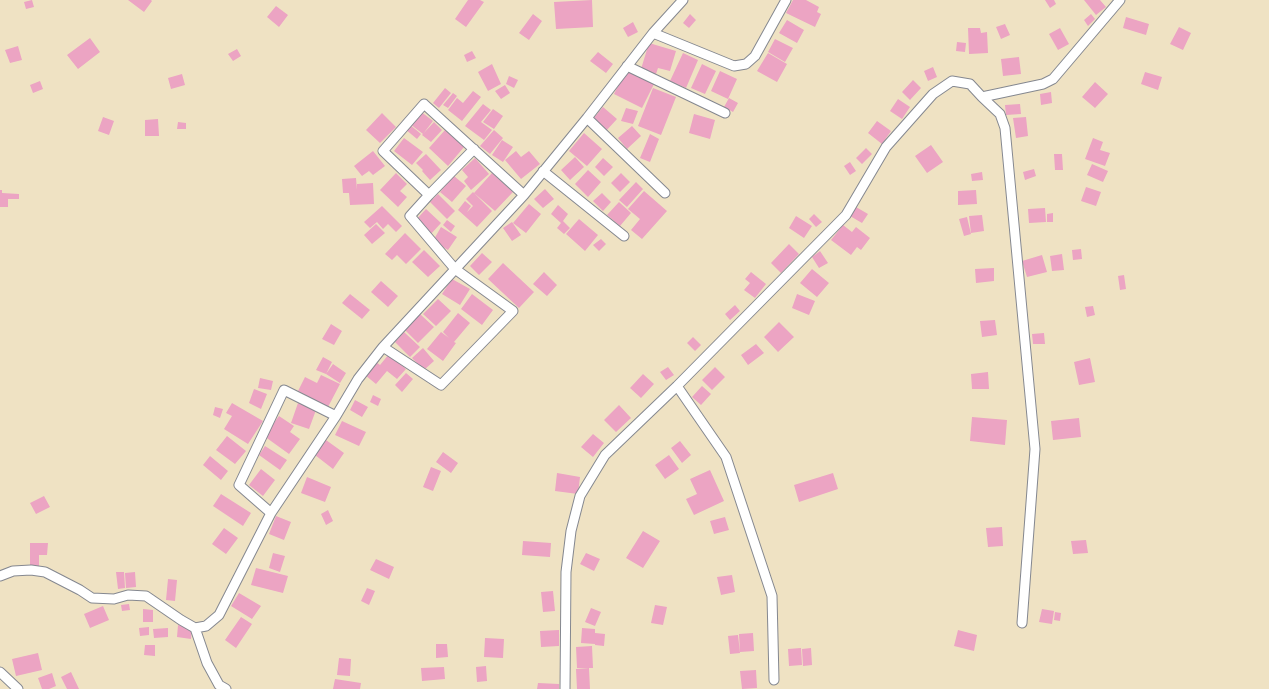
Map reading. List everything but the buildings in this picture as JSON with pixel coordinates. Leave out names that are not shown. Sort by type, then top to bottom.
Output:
[{"type":"street","points":[[0,576],[13,571],[31,570],[45,572],[92,598],[114,599],[128,595],[146,596],[195,628],[206,626],[219,615],[271,513],[336,416],[358,379],[383,347],[524,195],[653,33],[683,0]]},
{"type":"street","points":[[653,33],[734,66],[746,64],[755,56],[786,0]]},
{"type":"street","points":[[982,97],[1043,84],[1053,79],[1120,0]]},
{"type":"street","points":[[627,66],[725,113]]},
{"type":"street","points":[[565,689],[566,572],[571,531],[580,496],[605,455],[677,386],[846,215],[886,147],[933,94],[952,81],[970,84],[1000,114],[1005,128],[1034,449],[1022,623]]},
{"type":"street","points":[[429,195],[383,151],[424,104],[524,195]]},
{"type":"street","points":[[587,118],[665,193]]},
{"type":"street","points":[[383,347],[440,384],[513,311],[455,269],[410,216],[474,149]]},
{"type":"street","points":[[543,171],[624,236]]},
{"type":"street","points":[[677,386],[726,457],[772,596],[774,680]]},
{"type":"street","points":[[271,513],[238,486],[284,390],[336,416]]},
{"type":"street","points":[[195,628],[206,663],[219,685],[226,689]]},
{"type":"street","points":[[0,672],[18,689]]}]
